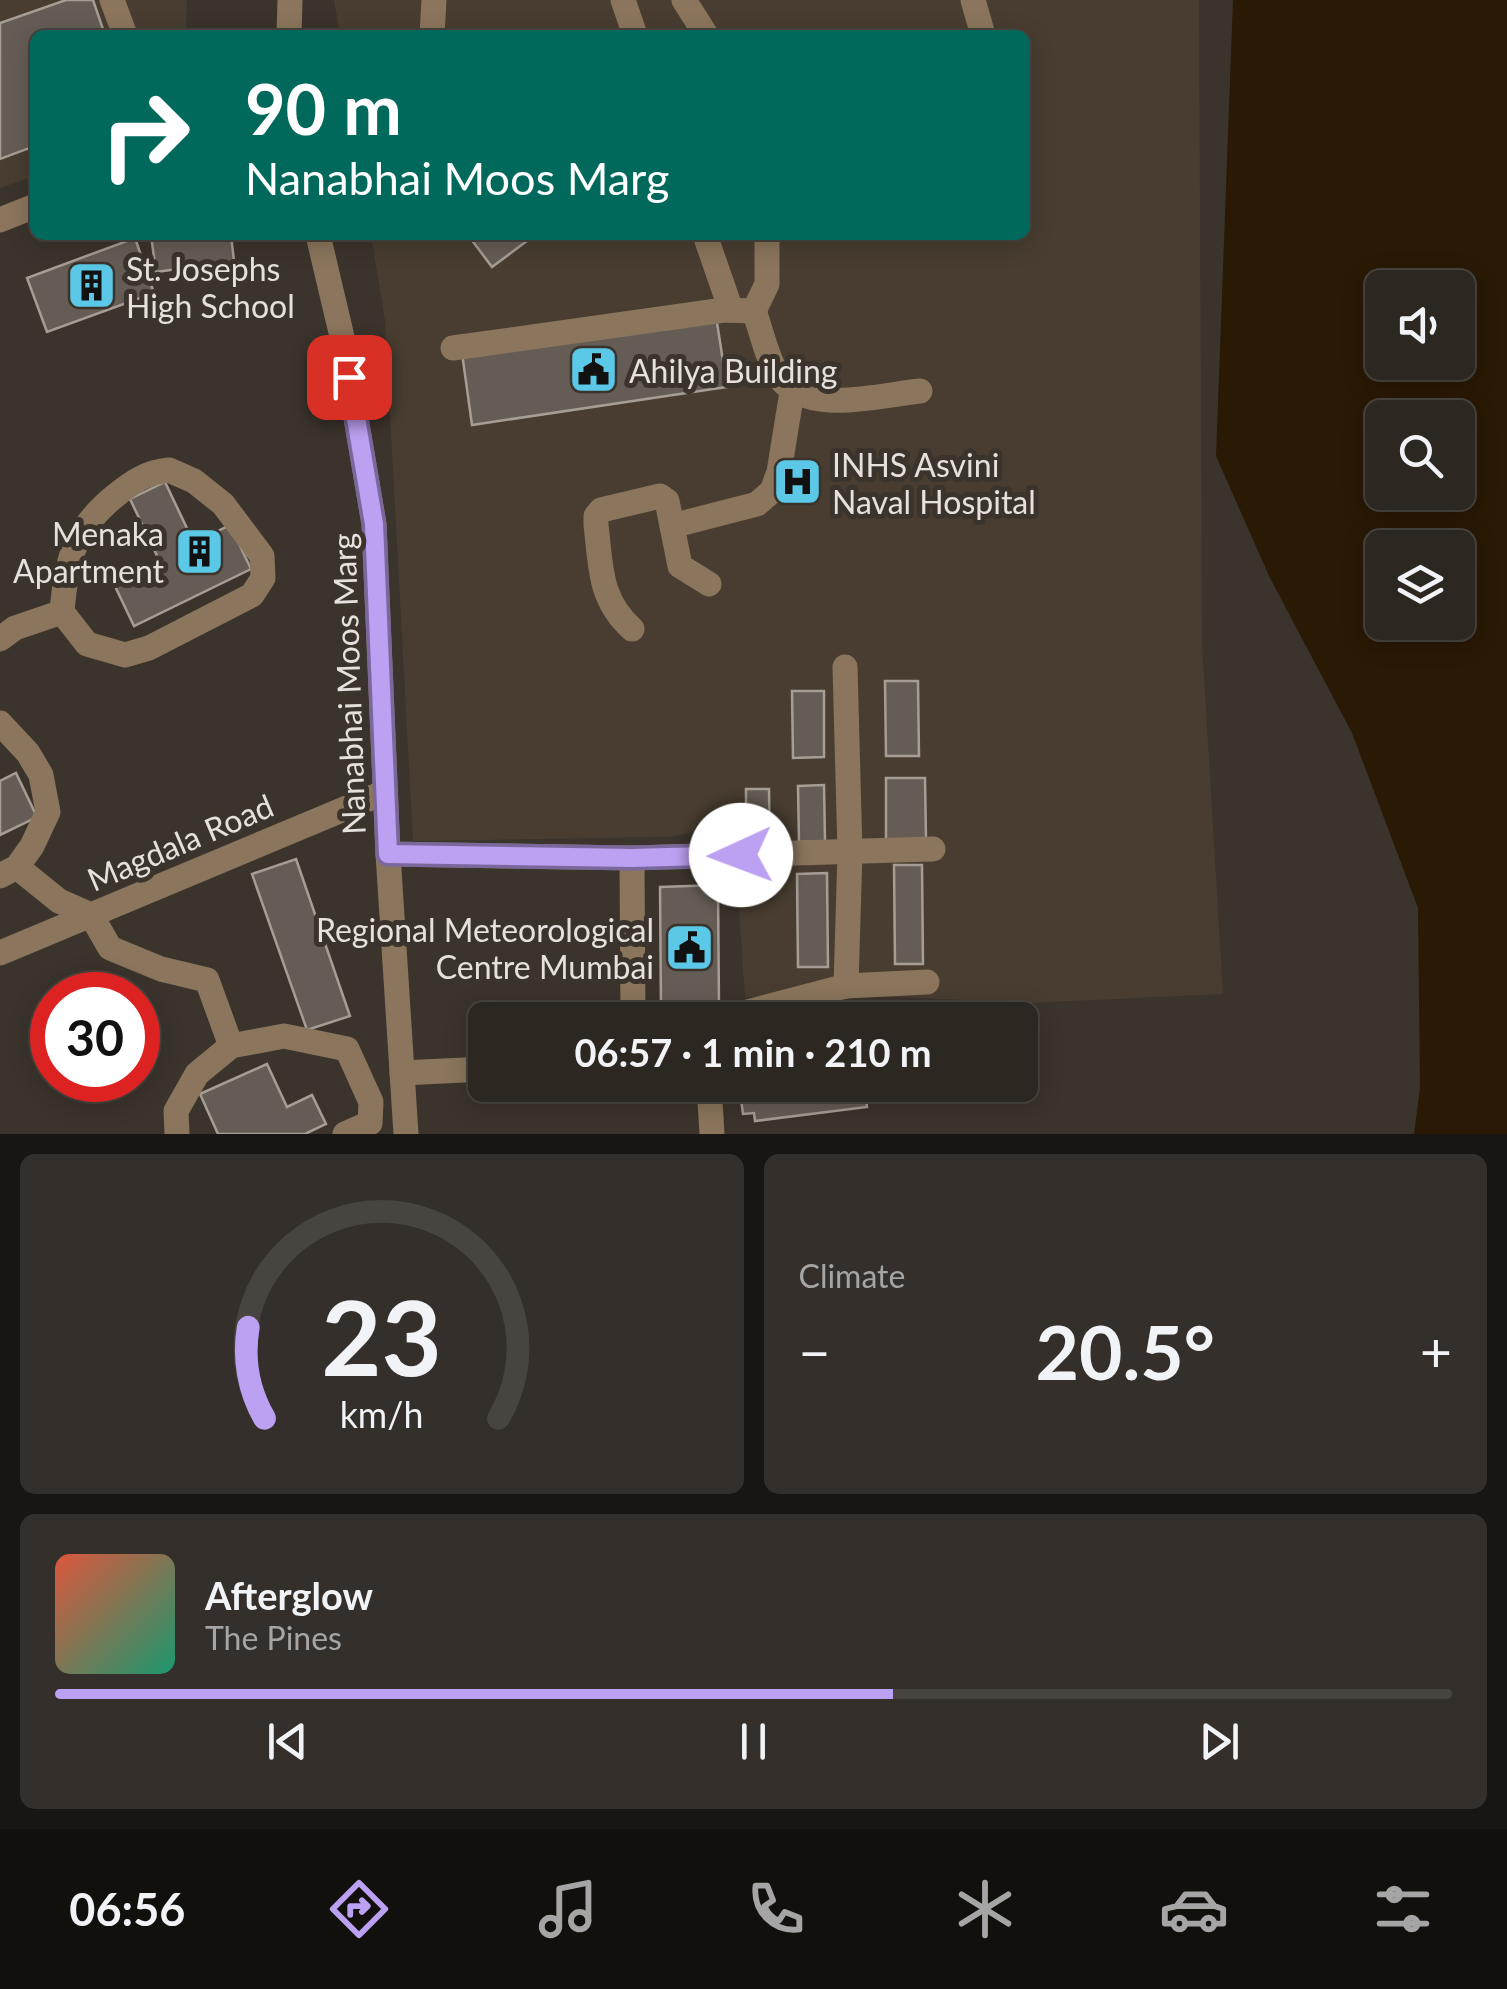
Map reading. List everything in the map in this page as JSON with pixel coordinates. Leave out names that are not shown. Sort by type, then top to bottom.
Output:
[{"type":"street","points":[[112,0],[122,30]]},
{"type":"street","points":[[289,30],[290,0]]},
{"type":"street","points":[[432,30],[434,0]]},
{"type":"street","points":[[622,0],[633,30]]},
{"type":"street","points":[[684,0],[703,30]]},
{"type":"street","points":[[974,0],[982,30]]},
{"type":"street","points":[[0,220],[30,208]]},
{"type":"street","name":"Nanabhai Moos Marg","points":[[319,240],[343,340],[374,524],[388,854],[406,1134]]},
{"type":"street","points":[[708,240],[777,374],[792,392],[818,401],[920,391]]},
{"type":"street","points":[[453,348],[743,311],[767,284],[767,240]]},
{"type":"street","points":[[672,526],[757,504],[772,491],[779,472],[792,392]]},
{"type":"street","points":[[169,470],[194,481],[223,504],[262,556],[263,578],[252,595],[185,630],[125,655],[86,644],[62,612],[65,575],[73,548],[92,514],[150,472],[169,470]]},
{"type":"street","points":[[632,628],[606,598],[596,516],[601,510],[660,496],[667,501],[680,566],[709,584]]},
{"type":"street","points":[[0,640],[15,628],[62,612]]},
{"type":"street","points":[[845,668],[850,852],[846,986]]},
{"type":"street","points":[[0,723],[28,753],[41,775],[48,812],[8,871],[58,902],[91,914],[110,948],[161,969],[207,980],[231,1046]]},
{"type":"street","name":"Magdala Road","points":[[0,952],[385,792]]},
{"type":"street","points":[[388,854],[632,858],[933,849]]},
{"type":"street","points":[[632,858],[633,1002]]},
{"type":"street","points":[[786,1002],[846,986],[926,982]]},
{"type":"street","points":[[177,1134],[176,1112],[198,1074],[231,1046],[284,1036],[347,1049],[371,1102],[370,1123],[346,1134]]},
{"type":"street","points":[[402,1073],[468,1070]]},
{"type":"street","points":[[710,1102],[712,1134]]},
{"type":"shaded area","points":[[0,0],[187,0],[186,30],[30,30],[30,178],[0,188]]},
{"type":"shaded area","name":"INHS Asvini Naval Hospital","points":[[334,0],[1199,0],[1202,643],[1223,994],[1038,1003],[745,997],[733,825],[669,837],[413,841],[385,321],[372,240],[1030,240],[1030,30],[339,30]]},
{"type":"shaded area","points":[[1233,0],[1507,0],[1507,1134],[1414,1134],[1420,1088],[1418,908],[1352,733],[1270,578],[1216,456]]},
{"type":"building","points":[[66,0],[93,0],[103,30],[30,30],[30,148],[0,159],[0,23]]},
{"type":"building","name":"St. Josephs High School","points":[[136,240],[154,293],[47,332],[27,278]]},
{"type":"building","points":[[152,240],[232,240],[234,261],[156,272]]},
{"type":"building","points":[[472,240],[528,240],[492,267]]},
{"type":"building","name":"Ahilya Building","points":[[716,316],[727,387],[472,425],[462,353]]},
{"type":"building","name":"Menaka Apartment","points":[[165,482],[194,543],[230,525],[251,569],[134,626],[113,582],[159,560],[130,499]]},
{"type":"building","points":[[885,681],[918,681],[919,756],[886,756]]},
{"type":"building","points":[[792,691],[824,691],[824,757],[793,758]]},
{"type":"building","points":[[16,773],[37,817],[0,835],[0,781]]},
{"type":"building","points":[[886,778],[925,778],[926,839],[886,840]]},
{"type":"building","points":[[824,785],[825,841],[799,842],[798,786]]},
{"type":"building","points":[[746,789],[769,789],[770,849],[746,849]]},
{"type":"building","points":[[296,859],[350,1016],[307,1030],[252,874]]},
{"type":"building","points":[[894,865],[922,865],[923,964],[895,964]]},
{"type":"building","points":[[827,873],[828,967],[798,967],[797,874]]},
{"type":"building","name":"Regional Meteorological Centre Mumbai","points":[[718,885],[719,1002],[661,1002],[660,887]]},
{"type":"building","points":[[267,1064],[287,1107],[312,1095],[326,1124],[305,1134],[218,1134],[200,1094]]},
{"type":"building","points":[[741,1102],[866,1102],[867,1107],[755,1121],[754,1113],[743,1114]]},
{"type":"place","name":"St. Josephs High School","points":[[91,286]]},
{"type":"place","name":"Ahilya Building","points":[[594,370]]},
{"type":"place","name":"INHS Asvini Naval Hospital","points":[[797,482]]},
{"type":"place","name":"Menaka Apartment","points":[[199,551]]},
{"type":"place","name":"Regional Meteorological Centre Mumbai","points":[[689,947]]},
{"type":"route","points":[[349,377],[374,524],[388,854],[632,858],[741,855]]}]
